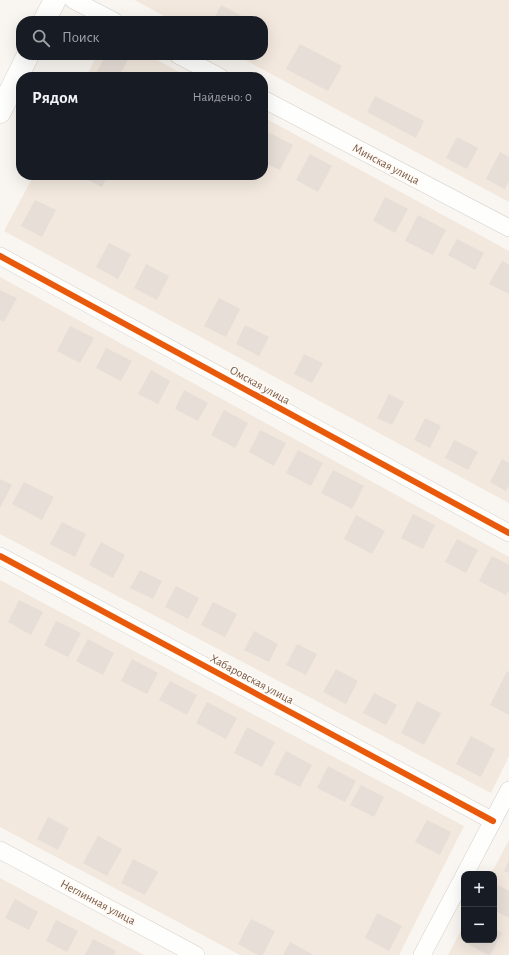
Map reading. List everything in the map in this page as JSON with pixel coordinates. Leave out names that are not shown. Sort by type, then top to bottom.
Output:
[{"type":"main road","points":[[47,16],[55,0]]},
{"type":"main road","points":[[20,72],[26,60]]},
{"type":"main road","points":[[0,112],[16,79]]},
{"type":"street","points":[[73,0],[104,16]]},
{"type":"street","points":[[188,60],[210,72]]},
{"type":"street","name":"Минская улица","points":[[268,102],[509,228]]},
{"type":"street","name":"Омская улица","points":[[0,256],[509,533]]},
{"type":"street","name":"Хабаровская улица","points":[[0,556],[493,821]]},
{"type":"street","points":[[466,871],[509,790]]},
{"type":"street","name":"Неглинная улица","points":[[0,850],[196,955]]},
{"type":"street","points":[[422,955],[461,881]]},
{"type":"shaded area","points":[[135,0],[509,0],[509,202],[245,60],[268,60],[268,16],[164,16]]},
{"type":"shaded area","points":[[94,60],[157,60],[179,72],[88,72]]},
{"type":"shaded area","points":[[268,120],[509,251],[509,503],[4,231],[31,180],[268,180]]},
{"type":"shaded area","points":[[0,277],[509,557],[509,756],[491,793],[0,534]]},
{"type":"shaded area","points":[[0,580],[464,826],[399,955],[240,955],[0,827]]},
{"type":"shaded area","points":[[509,840],[509,955],[448,955],[461,931],[461,943],[497,943],[497,871],[493,871]]},
{"type":"shaded area","points":[[0,878],[144,955],[0,955]]},
{"type":"building","points":[[221,5],[242,16],[216,16]]},
{"type":"building","points":[[300,44],[342,66],[328,91],[286,69]]},
{"type":"building","points":[[103,60],[128,60],[122,72],[97,72]]},
{"type":"building","points":[[375,96],[424,121],[416,138],[367,112]]},
{"type":"building","points":[[268,132],[293,145],[280,170],[268,164]]},
{"type":"building","points":[[457,137],[478,148],[467,169],[446,158]]},
{"type":"building","points":[[500,152],[509,157],[509,181],[505,189],[486,179]]},
{"type":"building","points":[[310,154],[332,166],[318,192],[296,180]]},
{"type":"building","points":[[88,180],[106,180],[102,187]]},
{"type":"building","points":[[385,197],[408,209],[395,233],[373,221]]},
{"type":"building","points":[[35,200],[56,210],[42,237],[21,226]]},
{"type":"building","points":[[418,215],[446,230],[433,255],[405,241]]},
{"type":"building","points":[[457,239],[484,253],[475,270],[448,255]]},
{"type":"building","points":[[109,243],[131,254],[118,279],[96,267]]},
{"type":"building","points":[[502,261],[509,265],[509,294],[489,284]]},
{"type":"building","points":[[146,264],[169,276],[157,300],[134,288]]},
{"type":"building","points":[[0,290],[17,298],[4,322],[0,320]]},
{"type":"building","points":[[219,298],[240,309],[226,337],[204,326]]},
{"type":"building","points":[[245,325],[269,337],[259,356],[236,344]]},
{"type":"building","points":[[70,326],[94,338],[80,363],[57,351]]},
{"type":"building","points":[[106,348],[132,361],[121,381],[96,368]]},
{"type":"building","points":[[304,354],[323,363],[312,383],[294,374]]},
{"type":"building","points":[[151,370],[170,381],[158,404],[138,394]]},
{"type":"building","points":[[184,390],[208,403],[198,421],[175,409]]},
{"type":"building","points":[[389,394],[404,402],[392,425],[377,418]]},
{"type":"building","points":[[224,410],[248,423],[235,448],[211,435]]},
{"type":"building","points":[[425,418],[441,426],[430,448],[414,440]]},
{"type":"building","points":[[260,430],[286,443],[274,466],[249,452]]},
{"type":"building","points":[[454,440],[478,452],[468,470],[445,458]]},
{"type":"building","points":[[298,450],[323,463],[311,486],[286,473]]},
{"type":"building","points":[[502,459],[509,463],[509,486],[506,491],[490,482]]},
{"type":"building","points":[[333,470],[364,486],[352,509],[321,493]]},
{"type":"building","points":[[0,479],[12,485],[0,508]]},
{"type":"building","points":[[24,482],[54,497],[42,520],[12,504]]},
{"type":"building","points":[[413,514],[435,525],[423,549],[401,538]]},
{"type":"building","points":[[356,515],[385,531],[372,554],[344,539]]},
{"type":"building","points":[[62,522],[86,534],[75,557],[50,544]]},
{"type":"building","points":[[457,539],[478,550],[466,573],[445,562]]},
{"type":"building","points":[[101,542],[125,555],[113,578],[89,565]]},
{"type":"building","points":[[492,556],[509,565],[509,590],[506,595],[479,581]]},
{"type":"building","points":[[140,570],[162,581],[153,599],[130,588]]},
{"type":"building","points":[[176,586],[199,598],[188,619],[165,607]]},
{"type":"building","points":[[19,600],[43,612],[31,635],[8,622]]},
{"type":"building","points":[[213,602],[237,614],[225,637],[201,625]]},
{"type":"building","points":[[56,621],[81,633],[68,657],[44,645]]},
{"type":"building","points":[[254,631],[278,644],[269,662],[244,650]]},
{"type":"building","points":[[88,639],[114,653],[103,675],[76,661]]},
{"type":"building","points":[[297,644],[317,654],[306,675],[286,665]]},
{"type":"building","points":[[132,659],[158,673],[147,694],[121,681]]},
{"type":"building","points":[[336,669],[358,681],[346,704],[323,692]]},
{"type":"building","points":[[507,671],[509,672],[509,715],[490,705]]},
{"type":"building","points":[[170,681],[197,695],[187,715],[159,700]]},
{"type":"building","points":[[374,693],[397,705],[386,725],[363,713]]},
{"type":"building","points":[[417,701],[441,713],[424,745],[401,733]]},
{"type":"building","points":[[207,702],[237,718],[226,739],[196,723]]},
{"type":"building","points":[[247,727],[275,742],[262,767],[234,753]]},
{"type":"building","points":[[471,736],[495,749],[481,777],[456,764]]},
{"type":"building","points":[[286,751],[312,765],[300,787],[274,774]]},
{"type":"building","points":[[328,766],[356,781],[345,802],[317,788]]},
{"type":"building","points":[[361,785],[384,797],[374,817],[350,805]]},
{"type":"building","points":[[48,817],[69,828],[58,850],[37,839]]},
{"type":"building","points":[[427,820],[451,832],[440,855],[415,842]]},
{"type":"building","points":[[98,836],[122,849],[107,876],[83,863]]},
{"type":"building","points":[[133,859],[158,872],[145,895],[121,883]]},
{"type":"building","points":[[509,861],[509,873],[504,871]]},
{"type":"building","points":[[498,885],[509,891],[509,918],[497,912]]},
{"type":"building","points":[[15,899],[38,912],[29,930],[5,918]]},
{"type":"building","points":[[377,913],[402,926],[389,951],[365,938]]},
{"type":"building","points":[[251,919],[275,931],[263,955],[258,955],[238,944]]},
{"type":"building","points":[[56,920],[78,931],[67,952],[46,941]]},
{"type":"building","points":[[497,930],[502,933],[497,942]]},
{"type":"building","points":[[93,939],[116,951],[114,955],[85,955]]},
{"type":"building","points":[[290,942],[314,955],[283,955]]},
{"type":"building","points":[[466,943],[497,943],[490,955]]},
{"type":"cycle path","points":[[0,256],[509,533]]},
{"type":"cycle path","points":[[0,556],[493,821]]}]
